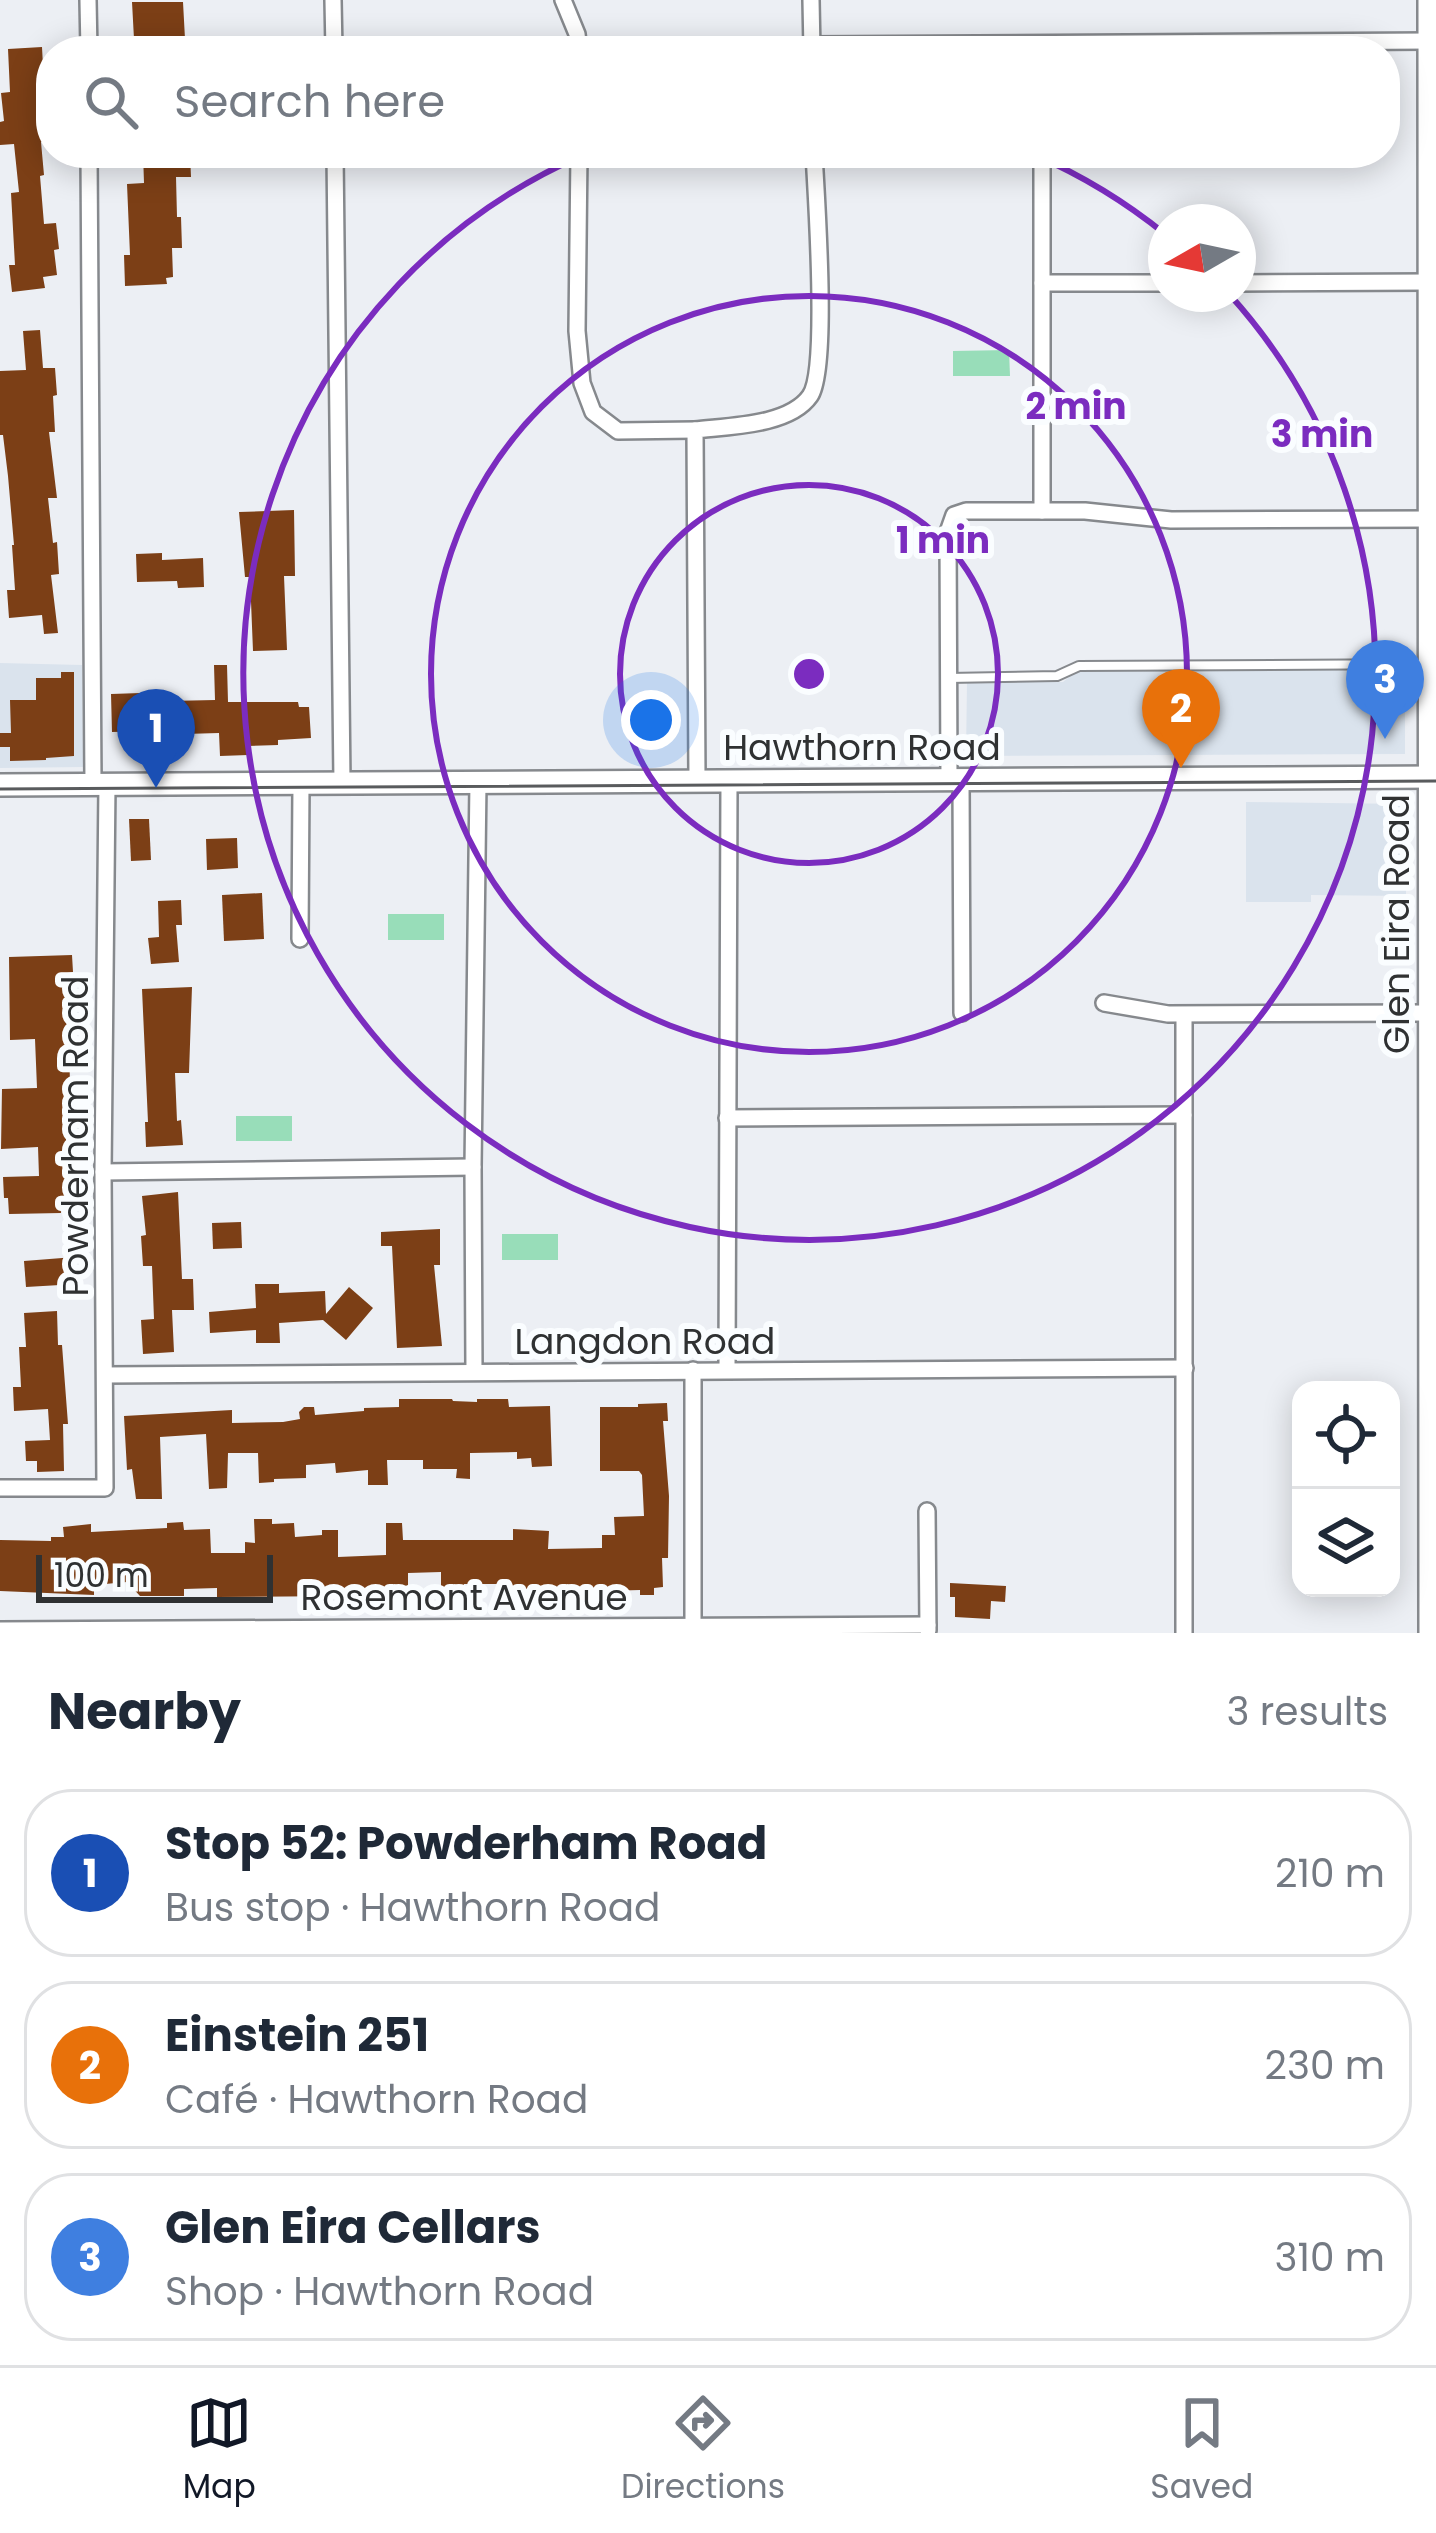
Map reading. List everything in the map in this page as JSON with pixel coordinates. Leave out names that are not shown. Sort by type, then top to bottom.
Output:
[{"type":"main road","name":"Glen Eira Road","points":[[1430,0],[1430,1633]]},
{"type":"main road","name":"Hawthorn Road","points":[[0,785],[1433,777]]},
{"type":"street","points":[[88,0],[89,36]]},
{"type":"street","points":[[333,0],[334,36]]},
{"type":"street","points":[[563,0],[577,36]]},
{"type":"street","points":[[811,0],[812,36]]},
{"type":"street","points":[[1400,41],[1430,41]]},
{"type":"street","name":"Powderham Road","points":[[0,1488],[105,1488],[89,168]]},
{"type":"street","points":[[335,168],[342,783]]},
{"type":"street","points":[[579,168],[577,332],[582,383],[593,412],[618,431],[695,430],[767,422],[810,396],[820,358],[814,168]]},
{"type":"street","points":[[1042,168],[1042,511]]},
{"type":"street","points":[[1042,284],[1148,283]]},
{"type":"street","points":[[1256,283],[1429,283]]},
{"type":"street","points":[[695,430],[697,781]]},
{"type":"street","points":[[962,1013],[949,677],[948,532],[954,515],[966,511],[1085,511],[1171,520],[1429,519]]},
{"type":"street","points":[[728,1370],[729,781]]},
{"type":"street","points":[[475,1372],[478,782]]},
{"type":"street","points":[[300,939],[301,783]]},
{"type":"street","points":[[1104,1003],[1184,1015],[1429,1013]]},
{"type":"street","points":[[1184,1015],[1184,1633]]},
{"type":"street","points":[[727,1118],[1184,1115]]},
{"type":"street","points":[[103,1172],[473,1167]]},
{"type":"street","name":"Langdon Road","points":[[105,1375],[1185,1368]]},
{"type":"street","points":[[693,1370],[693,1627]]},
{"type":"street","points":[[927,1511],[928,1629]]},
{"type":"street","name":"Rosemont Avenue","points":[[0,1630],[928,1629]]},
{"type":"lane","points":[[949,677],[1057,676],[1079,666],[1429,664]]},
{"type":"shaded area","points":[[0,663],[82,665],[83,767],[0,768]]},
{"type":"shaded area","points":[[1405,668],[1405,754],[966,756],[967,681],[1063,682],[1079,669]]},
{"type":"shaded area","points":[[1246,802],[1406,804],[1406,896],[1311,895],[1311,902],[1246,902]]},
{"type":"green space","points":[[1009,350],[1010,376],[953,376],[953,351]]},
{"type":"green space","points":[[388,914],[444,914],[444,940],[388,940]]},
{"type":"green space","points":[[236,1116],[292,1116],[292,1141],[236,1141]]},
{"type":"green space","points":[[502,1234],[558,1234],[558,1260],[502,1260]]},
{"type":"building","points":[[132,2],[183,2],[185,36],[134,36]]},
{"type":"building","points":[[36,47],[36,168],[43,168],[44,224],[56,223],[59,249],[54,250],[57,275],[43,277],[45,288],[12,292],[11,193],[19,192],[14,144],[0,145],[1,93],[10,92],[8,49]]},
{"type":"building","points":[[144,168],[191,168],[191,177],[176,177],[182,248],[172,248],[173,277],[166,278],[167,284],[125,286],[124,255],[130,255],[127,184],[144,183]]},
{"type":"building","points":[[40,330],[43,368],[55,368],[57,395],[53,396],[55,432],[49,432],[57,498],[48,498],[53,543],[57,542],[59,574],[51,575],[58,633],[44,634],[42,615],[9,618],[7,590],[15,590],[14,545],[0,435],[0,371],[26,370],[23,331]]},
{"type":"building","points":[[294,510],[295,576],[284,576],[287,650],[253,651],[250,577],[245,577],[239,512]]},
{"type":"building","points":[[162,553],[162,560],[203,558],[204,587],[178,588],[177,581],[137,582],[136,554]]},
{"type":"building","points":[[214,665],[227,665],[228,702],[298,702],[299,707],[309,707],[311,738],[247,746],[248,755],[220,756],[219,733],[112,732],[111,694],[141,693],[141,698],[169,697],[169,701],[215,700]]},
{"type":"building","points":[[61,672],[74,672],[74,756],[10,761],[10,747],[0,747],[0,733],[11,733],[10,700],[36,700],[36,678],[61,678]]},
{"type":"building","points":[[129,819],[149,819],[151,860],[131,861]]},
{"type":"building","points":[[237,838],[238,868],[207,870],[206,839]]},
{"type":"building","points":[[262,893],[264,939],[224,941],[222,895]]},
{"type":"building","points":[[181,900],[182,925],[176,925],[179,962],[151,964],[148,938],[159,937],[158,901]]},
{"type":"building","points":[[72,955],[73,972],[67,973],[67,1197],[60,1197],[61,1213],[9,1214],[3,1177],[39,1176],[38,1147],[1,1149],[2,1089],[37,1088],[35,1039],[10,1040],[9,957]]},
{"type":"building","points":[[192,987],[189,1073],[175,1073],[183,1145],[146,1147],[142,989]]},
{"type":"building","points":[[178,1192],[182,1279],[193,1279],[194,1310],[172,1310],[174,1352],[143,1354],[141,1320],[154,1319],[152,1266],[143,1266],[142,1196]]},
{"type":"building","points":[[241,1222],[242,1248],[213,1249],[212,1223]]},
{"type":"building","points":[[440,1229],[440,1265],[434,1265],[442,1346],[397,1348],[392,1246],[381,1246],[381,1232]]},
{"type":"building","points":[[75,1257],[77,1284],[26,1287],[24,1261]]},
{"type":"building","points":[[255,1284],[279,1284],[279,1293],[325,1291],[326,1314],[349,1287],[373,1308],[346,1340],[323,1320],[279,1323],[280,1343],[256,1343],[256,1330],[210,1333],[209,1312],[256,1308]]},
{"type":"building","points":[[57,1311],[68,1424],[63,1424],[64,1471],[37,1472],[37,1461],[26,1461],[25,1441],[50,1440],[48,1409],[14,1411],[13,1387],[21,1387],[19,1347],[26,1347],[24,1313]]},
{"type":"building","points":[[399,1399],[508,1399],[509,1407],[550,1406],[552,1466],[532,1467],[531,1458],[517,1459],[517,1452],[470,1453],[470,1479],[456,1478],[457,1469],[423,1469],[423,1460],[387,1460],[388,1485],[368,1485],[368,1470],[336,1473],[335,1463],[306,1465],[306,1478],[259,1483],[258,1453],[228,1453],[227,1488],[209,1489],[206,1434],[160,1437],[162,1499],[136,1499],[132,1469],[127,1470],[124,1416],[232,1410],[232,1423],[283,1422],[300,1419],[304,1407],[314,1407],[315,1415],[364,1411],[399,1407]]},
{"type":"building","points":[[667,1403],[668,1421],[663,1421],[668,1558],[662,1558],[663,1587],[654,1588],[654,1595],[640,1595],[640,1590],[510,1588],[510,1584],[464,1584],[464,1592],[441,1592],[441,1572],[408,1573],[408,1587],[378,1587],[378,1598],[217,1597],[217,1588],[184,1589],[184,1596],[140,1596],[127,1582],[94,1585],[94,1595],[0,1591],[0,1540],[51,1541],[51,1537],[64,1537],[63,1527],[91,1524],[91,1532],[167,1528],[167,1523],[183,1522],[184,1530],[210,1529],[211,1553],[245,1553],[245,1542],[255,1543],[254,1519],[294,1523],[295,1537],[338,1530],[338,1557],[386,1555],[386,1523],[402,1523],[403,1540],[513,1540],[513,1529],[549,1531],[548,1549],[602,1548],[602,1535],[615,1535],[614,1517],[644,1516],[639,1471],[600,1471],[600,1407]]},
{"type":"building","points":[[950,1583],[1006,1586],[1005,1602],[991,1601],[990,1619],[955,1617]]},
{"type":"tram line","points":[[0,789],[1436,781]]},
{"type":"place","name":"Glen Eira Cellars","points":[[1385,739]]},
{"type":"place","name":"Einstein 251","points":[[1181,768]]},
{"type":"place","name":"Stop 52: Powderham Road","points":[[156,788]]}]
